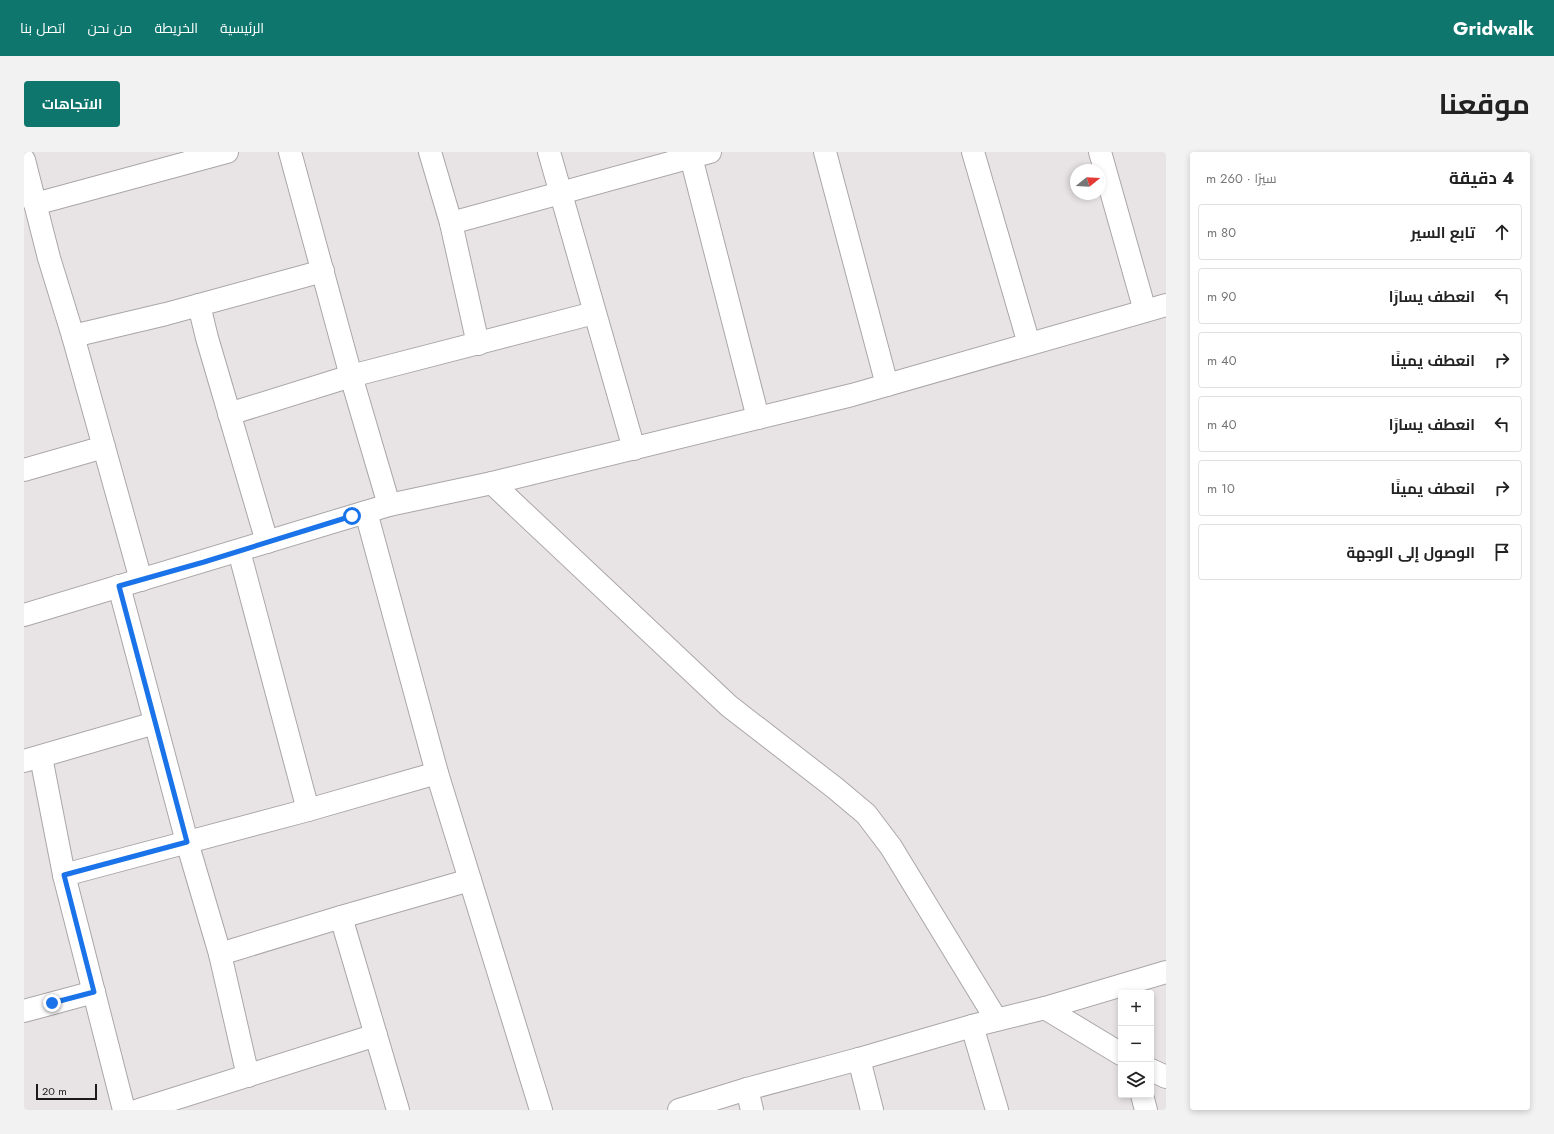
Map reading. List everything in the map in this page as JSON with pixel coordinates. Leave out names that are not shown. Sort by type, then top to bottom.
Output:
[{"type":"street","points":[[35,204],[156,161],[227,152]]},
{"type":"street","points":[[290,152],[351,376],[389,505]]},
{"type":"street","points":[[430,152],[451,223],[478,344]]},
{"type":"street","points":[[549,152],[634,449]]},
{"type":"street","points":[[825,152],[887,385]]},
{"type":"street","points":[[973,152],[1029,344]]},
{"type":"street","points":[[1100,152],[1145,311]]},
{"type":"street","points":[[451,223],[700,155],[758,418]]},
{"type":"street","points":[[24,160],[49,258],[73,336],[140,580]]},
{"type":"street","points":[[73,336],[199,305],[323,271]]},
{"type":"street","points":[[199,305],[267,542]]},
{"type":"street","points":[[24,615],[389,505],[492,483],[634,449],[887,385],[1166,305]]},
{"type":"street","points":[[230,414],[351,376],[594,313]]},
{"type":"street","points":[[24,470],[104,448]]},
{"type":"street","points":[[492,483],[729,706],[835,788],[866,814],[891,847],[996,1019]]},
{"type":"street","points":[[366,512],[437,773],[541,1110]]},
{"type":"street","points":[[239,551],[308,810]]},
{"type":"street","points":[[119,586],[187,842],[220,954],[248,1076]]},
{"type":"street","points":[[124,1110],[33,759],[155,723]]},
{"type":"street","points":[[64,875],[308,810],[437,773]]},
{"type":"street","points":[[220,954],[470,880]]},
{"type":"street","points":[[341,917],[398,1110]]},
{"type":"street","points":[[679,1110],[747,1089],[859,1059],[996,1019],[1044,1008],[1166,972]]},
{"type":"street","points":[[24,1011],[94,992]]},
{"type":"street","points":[[1044,1008],[1118,1052]]},
{"type":"street","points":[[972,1026],[997,1110]]},
{"type":"street","points":[[139,1110],[376,1035]]},
{"type":"street","points":[[859,1059],[872,1110]]},
{"type":"street","points":[[1154,1071],[1166,1077]]},
{"type":"street","points":[[747,1089],[752,1110]]},
{"type":"street","points":[[1143,1098],[1146,1110]]},
{"type":"route","points":[[52,1003],[94,992],[64,875],[187,842],[119,586],[204,562],[352,516]]}]
